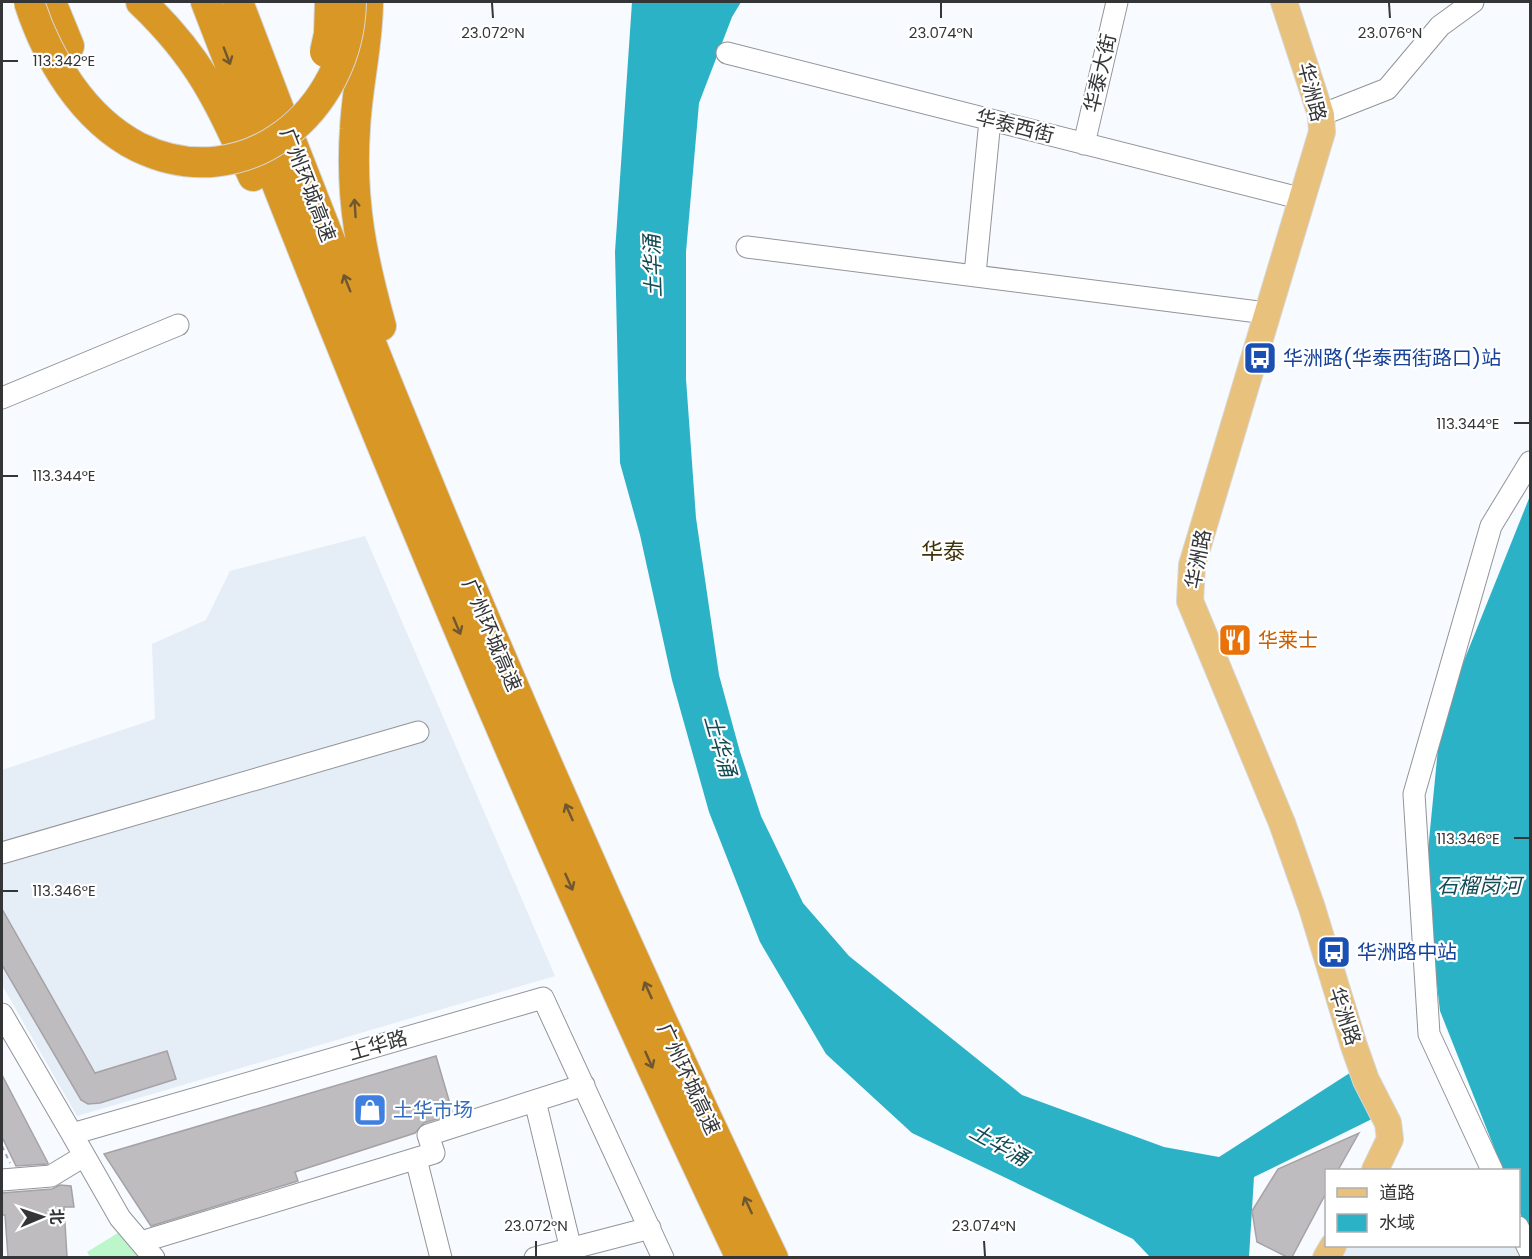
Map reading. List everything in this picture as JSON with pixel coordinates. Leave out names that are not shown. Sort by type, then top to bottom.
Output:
[{"type":"highway","points":[[29,2],[52,57],[92,113],[107,127],[138,147],[175,158],[195,161],[234,157],[268,145],[312,111],[326,93],[344,55],[351,2]]},
{"type":"highway","points":[[51,2],[69,46],[95,90],[114,111],[135,125],[170,137],[209,141],[250,133],[271,122],[308,86],[324,53],[329,34],[330,2]]},
{"type":"highway","points":[[141,2],[193,58],[218,98],[439,586]]},
{"type":"highway","name":"广州环城高速","points":[[206,2],[304,256],[439,586],[661,1086],[741,1257]]},
{"type":"highway","name":"广州环城高速","points":[[238,2],[316,207],[462,565],[663,1022],[773,1257]]},
{"type":"highway","points":[[368,2],[355,129],[356,220],[392,370],[462,565]]},
{"type":"main road","name":"华洲路","points":[[1284,2],[1322,115],[1318,150],[1266,313],[1192,565],[1190,601],[1282,823],[1354,1046],[1366,1080],[1388,1124],[1390,1139],[1376,1169]]},
{"type":"street","name":"华泰大街","points":[[1084,144],[1117,2]]},
{"type":"street","points":[[1322,115],[1387,89],[1440,26],[1473,2]]},
{"type":"street","name":"华泰西街","points":[[727,53],[1303,199]]},
{"type":"street","points":[[975,274],[990,120]]},
{"type":"street","points":[[747,247],[975,274],[1266,313]]},
{"type":"street","points":[[2,398],[178,325]]},
{"type":"street","points":[[1492,1169],[1429,1034],[1414,794],[1491,526],[1530,462]]},
{"type":"street","points":[[2,852],[418,732]]},
{"type":"street","name":"土华路","points":[[72,1134],[543,998],[663,1257]]},
{"type":"street","points":[[2,1014],[120,1218],[147,1250],[434,1153],[428,1135],[584,1085]]},
{"type":"street","points":[[536,1101],[572,1253]]},
{"type":"street","points":[[2,1180],[51,1176],[84,1156]]},
{"type":"street","points":[[416,1159],[441,1257]]},
{"type":"street","points":[[535,1257],[572,1253],[650,1228]]},
{"type":"street","points":[[1520,1231],[1530,1252]]},
{"type":"shaded area","points":[[365,536],[555,976],[77,1116],[2,985],[2,770],[155,719],[152,644],[206,620],[230,571]]},
{"type":"shaded area","points":[[1338,1247],[1518,1247],[1523,1258],[1332,1258]]},
{"type":"green space","points":[[121,1231],[141,1257],[90,1257],[87,1252]]},
{"type":"water","name":"土华涌","points":[[632,2],[741,2],[732,17],[699,103],[686,252],[686,379],[696,518],[719,675],[740,752],[761,816],[803,903],[849,956],[1022,1095],[1164,1147],[1219,1157],[1356,1069],[1372,1119],[1254,1177],[1249,1257],[1150,1257],[1133,1239],[912,1133],[826,1054],[760,942],[709,812],[672,680],[640,535],[620,463],[615,252]]},
{"type":"water","name":"石榴岗河","points":[[1530,496],[1530,1239],[1520,1213],[1520,1169],[1503,1169],[1440,1011],[1425,881],[1441,718]]},
{"type":"building","points":[[2,909],[95,1073],[167,1051],[176,1079],[100,1103],[88,1104],[81,1100],[2,965]]},
{"type":"building","points":[[436,1056],[453,1114],[424,1123],[415,1133],[295,1172],[298,1181],[151,1226],[104,1154]]},
{"type":"building","points":[[2,1075],[47,1164],[16,1166],[2,1137]]},
{"type":"building","points":[[1359,1133],[1339,1169],[1325,1169],[1325,1195],[1292,1257],[1287,1257],[1257,1242],[1252,1211],[1278,1169]]},
{"type":"building","points":[[60,1185],[71,1186],[74,1207],[64,1207],[67,1257],[8,1257],[5,1215],[2,1215],[2,1193],[52,1189]]},
{"type":"place","name":"华洲路(华泰西街路口)站","points":[[1260,358]]},
{"type":"place","name":"华莱士","points":[[1235,640]]},
{"type":"place","name":"华洲路中站","points":[[1334,952]]},
{"type":"place","name":"土华市场","points":[[370,1110]]},
{"type":"district","name":"华泰","points":[[943,551]]}]
